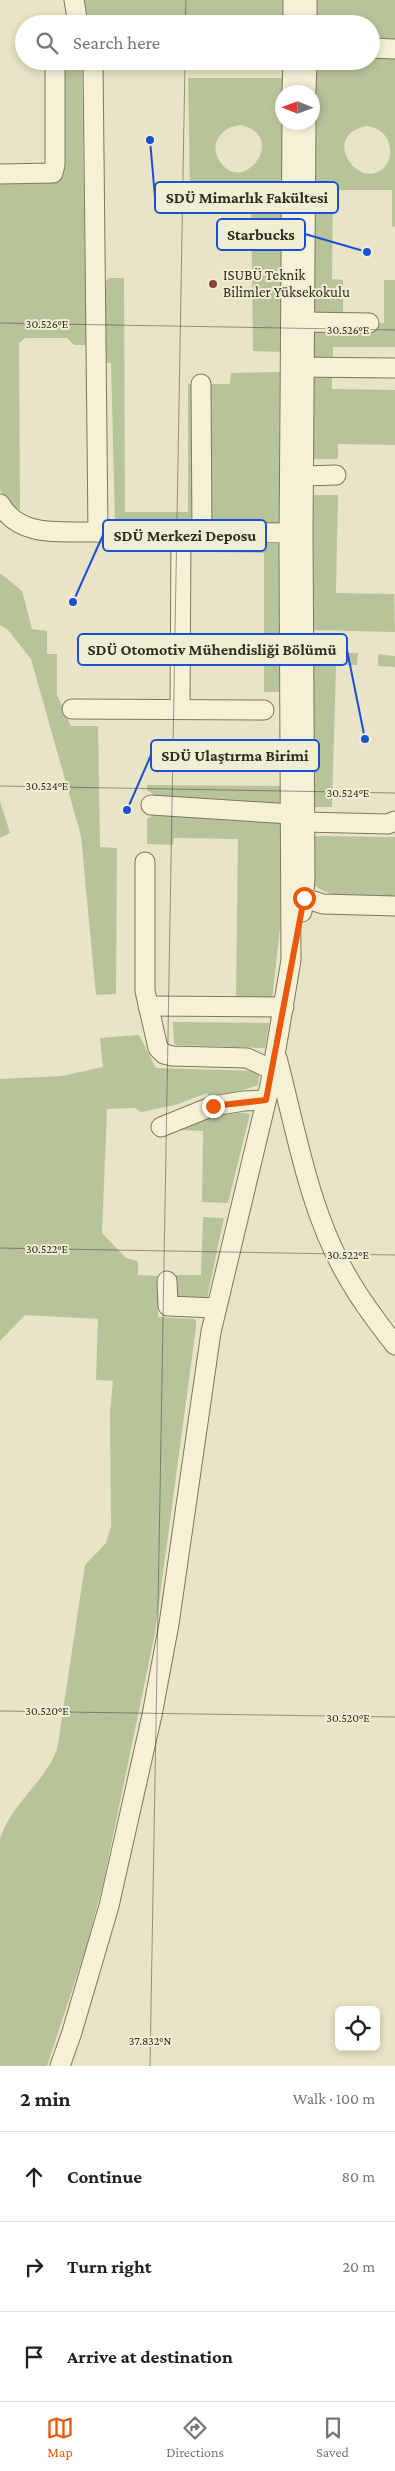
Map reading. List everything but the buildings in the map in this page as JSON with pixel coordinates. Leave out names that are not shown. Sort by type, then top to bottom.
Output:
[{"type":"street","points":[[74,0],[76,15]]},
{"type":"street","points":[[293,0],[293,15]]},
{"type":"street","points":[[307,0],[307,15]]},
{"type":"street","points":[[380,48],[395,48]]},
{"type":"street","points":[[0,174],[53,173],[55,165],[55,70]]},
{"type":"street","points":[[92,70],[98,532]]},
{"type":"street","points":[[292,70],[292,85]]},
{"type":"street","points":[[306,70],[306,85]]},
{"type":"street","points":[[292,130],[298,367],[304,476],[296,533]]},
{"type":"street","points":[[60,2066],[110,1906],[152,1715],[169,1624],[205,1365],[216,1308],[266,1100],[291,960],[300,926],[298,896],[296,533],[298,367],[305,322],[306,130]]},
{"type":"street","points":[[305,322],[369,322]]},
{"type":"street","points":[[298,367],[395,368]]},
{"type":"street","points":[[201,384],[202,532]]},
{"type":"street","points":[[304,476],[336,476]]},
{"type":"street","points":[[0,504],[13,521],[26,528],[51,531],[296,533]]},
{"type":"street","points":[[180,709],[181,532]]},
{"type":"street","points":[[72,709],[264,710]]},
{"type":"street","points":[[151,805],[388,824],[395,820]]},
{"type":"street","points":[[145,862],[144,984],[158,1048],[164,1054],[172,1056],[247,1058],[274,1062]]},
{"type":"street","points":[[298,896],[332,905],[395,906]]},
{"type":"street","points":[[148,1006],[284,1007]]},
{"type":"street","points":[[274,1062],[328,1237],[346,1275],[375,1320],[395,1346]]},
{"type":"street","points":[[161,1127],[213,1106],[266,1100]]},
{"type":"street","points":[[167,1281],[168,1306],[216,1308]]},
{"type":"green space","points":[[84,0],[283,0],[283,15],[87,14]]},
{"type":"green space","points":[[316,0],[395,0],[395,40],[380,39],[380,15],[316,15]]},
{"type":"green space","points":[[380,57],[395,58],[395,227],[392,226],[392,190],[333,190],[332,279],[343,280],[343,322],[384,323],[384,280],[395,280],[395,347],[333,347],[333,358],[314,358],[316,130],[320,130],[320,85],[316,85],[316,70],[380,70]],"holes":[[[367,126],[373,127],[387,138],[390,149],[388,162],[378,172],[367,174],[357,170],[349,162],[345,151],[345,141],[352,132]]]},
{"type":"green space","points":[[59,70],[82,70],[86,345],[74,345],[67,338],[25,338],[19,343],[20,510],[9,504],[0,490],[0,181],[46,179]]},
{"type":"green space","points":[[188,78],[283,78],[283,85],[275,85],[275,130],[283,130],[281,352],[253,351],[251,192],[190,192]],"holes":[[[240,125],[254,131],[261,140],[261,151],[257,161],[249,169],[239,172],[229,170],[216,154],[219,137],[223,132],[234,126]]]},
{"type":"green space","points":[[109,278],[124,278],[125,512],[188,512],[188,384],[195,384],[196,522],[115,521],[111,363],[106,363],[105,282]]},
{"type":"green space","points":[[280,372],[279,523],[207,522],[207,384],[230,384],[231,373]]},
{"type":"green space","points":[[314,375],[332,375],[332,389],[395,390],[395,445],[338,444],[338,459],[313,459]]},
{"type":"green space","points":[[313,495],[338,495],[336,593],[394,594],[395,632],[313,630]]},
{"type":"green space","points":[[205,543],[279,544],[279,692],[264,692],[264,553],[205,552]]},
{"type":"green space","points":[[0,573],[22,591],[32,629],[47,631],[47,654],[57,654],[57,695],[71,726],[98,726],[100,847],[117,848],[116,994],[96,995],[81,836],[31,659],[8,630],[0,625]]},
{"type":"green space","points":[[313,653],[358,653],[357,665],[336,665],[332,807],[313,807]]},
{"type":"green space","points":[[378,654],[395,656],[395,667],[378,666]]},
{"type":"green space","points":[[147,785],[280,786],[280,806],[158,797],[147,790]]},
{"type":"green space","points":[[0,801],[10,833],[0,838]]},
{"type":"green space","points":[[156,813],[280,821],[280,928],[272,1000],[236,1000],[238,839],[174,838],[173,845],[147,844],[147,819]]},
{"type":"green space","points":[[313,836],[395,837],[395,897],[341,896],[321,890],[313,884]]},
{"type":"green space","points":[[173,1022],[269,1023],[265,1048],[176,1045],[174,1043]]},
{"type":"green space","points":[[139,1035],[156,1068],[260,1071],[258,1085],[210,1101],[207,1093],[175,1105],[141,1112],[135,1108],[107,1109],[102,1233],[126,1258],[138,1261],[138,1275],[158,1276],[158,1317],[194,1319],[196,1327],[155,1633],[103,1884],[86,1948],[47,2066],[0,2066],[0,1839],[19,1804],[44,1773],[57,1750],[85,1565],[106,1543],[111,1527],[110,1411],[113,1381],[96,1380],[98,1319],[25,1315],[0,1341],[0,1079],[62,1076],[103,1067],[100,1038]]},
{"type":"green space","points":[[232,1111],[250,1114],[228,1203],[202,1202],[203,1131],[181,1130],[181,1125],[202,1117]]},
{"type":"green space","points":[[203,1217],[224,1218],[206,1303],[172,1302],[174,1275],[201,1275]]},
{"type":"place","name":"SDÜ Mimarlık Fakültesi","points":[[150,140]]},
{"type":"place","name":"Starbucks","points":[[367,252]]},
{"type":"place","name":"ISUBÜ Teknik Bilimler Yüksekokulu","points":[[213,284]]},
{"type":"place","name":"SDÜ Merkezi Deposu","points":[[73,602]]},
{"type":"place","name":"SDÜ Otomotiv Mühendisliği Bölümü","points":[[365,739]]},
{"type":"place","name":"SDÜ Ulaştırma Birimi","points":[[127,810]]},
{"type":"route","points":[[213,1106],[266,1100],[279,1039],[291,960],[298,939],[304,898]]}]
